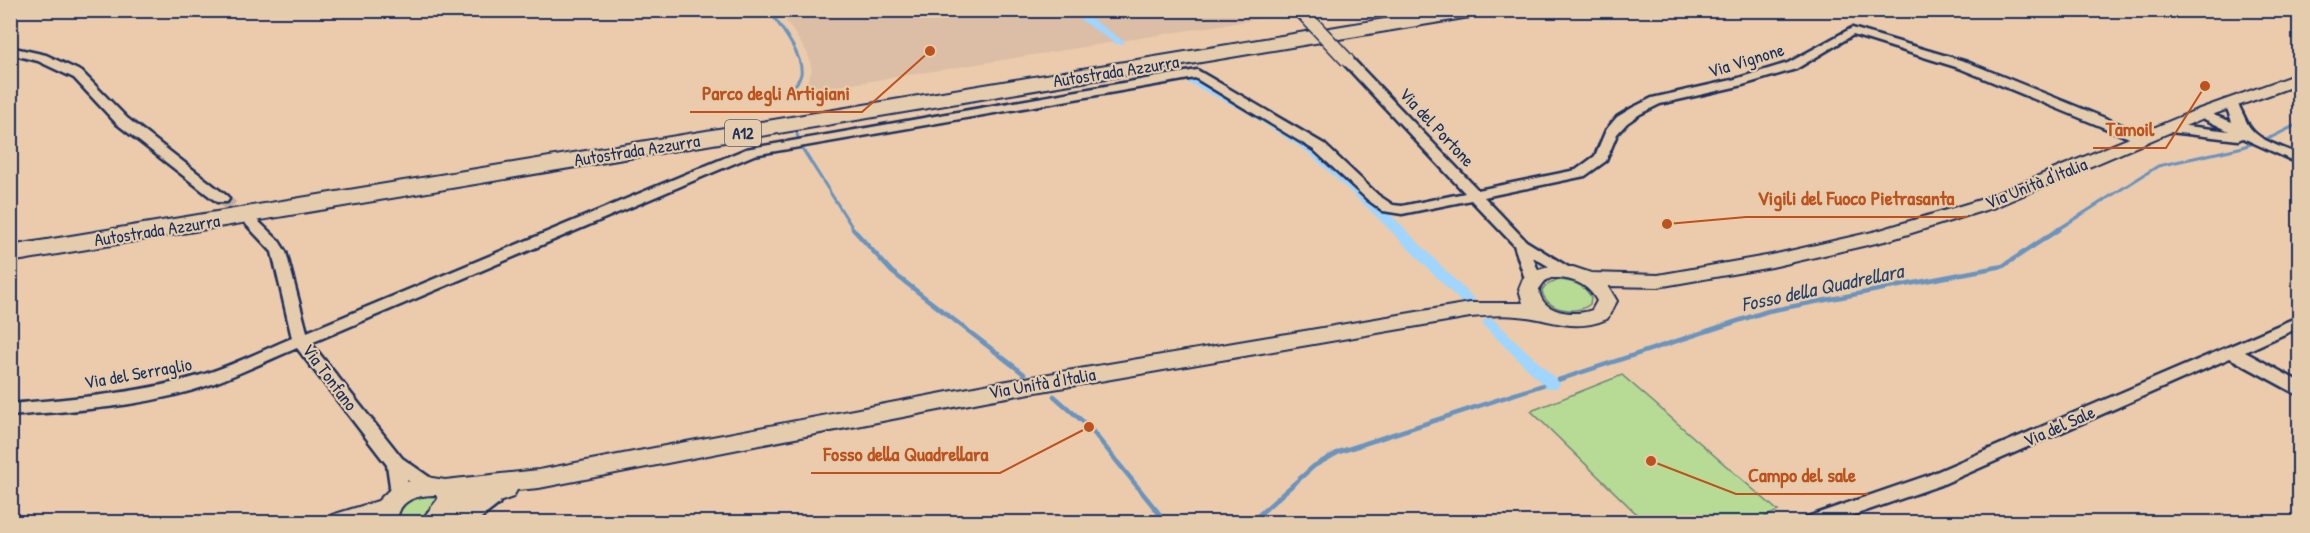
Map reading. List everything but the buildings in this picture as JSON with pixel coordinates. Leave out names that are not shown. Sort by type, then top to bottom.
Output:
[{"type":"highway","name":"Autostrada Azzurra","points":[[10,242],[1420,10]]},
{"type":"highway","name":"Autostrada Azzurra","points":[[10,254],[1476,10]]},
{"type":"main road","name":"Via Unità d'Italia","points":[[1470,310],[1503,299],[1545,273],[1658,281],[1832,249],[1941,219],[1989,203],[2200,114],[2300,78]]},
{"type":"main road","points":[[1578,276],[1603,291],[1606,306]]},
{"type":"main road","points":[[1532,281],[1528,288],[1531,299],[1548,314]]},
{"type":"main road","name":"Via Unità d'Italia","points":[[539,479],[978,394],[1470,310],[1517,309],[1573,320],[1589,319],[1600,314],[1606,306],[1658,281]]},
{"type":"main road","points":[[340,522],[389,510],[408,491],[442,510],[539,479]]},
{"type":"main road","points":[[442,510],[539,479]]},
{"type":"street","name":"Via del Portone","points":[[1300,10],[1521,244],[1532,281]]},
{"type":"street","name":"Via Vignone","points":[[302,342],[751,152],[1197,74],[1335,158],[1377,201],[1388,208],[1402,210],[1580,173],[1601,158],[1611,133],[1622,120],[1636,111],[1656,101],[1735,83],[1792,66],[1852,31],[1963,65],[2144,139]]},
{"type":"street","points":[[10,50],[42,58],[78,75],[123,121],[222,199]]},
{"type":"street","points":[[2231,103],[2238,122],[2250,138]]},
{"type":"street","points":[[2200,114],[2223,128],[2300,160]]},
{"type":"street","points":[[2170,128],[2250,138]]},
{"type":"street","name":"Via Tonfano","points":[[249,220],[274,244],[279,252],[302,342],[396,463],[442,510]]},
{"type":"street","points":[[1521,244],[1578,276]]},
{"type":"street","name":"Via del Sale","points":[[1814,522],[1935,480],[2300,321]]},
{"type":"street","name":"Via del Serraglio","points":[[10,410],[90,403],[160,392],[205,380],[302,342]]},
{"type":"street","points":[[2231,351],[2300,390]]},
{"type":"street","points":[[389,510],[399,486],[396,463]]},
{"type":"shaded area","points":[[780,11],[1308,11],[802,92],[812,71],[808,54]]},
{"type":"green space","points":[[1558,280],[1573,282],[1581,286],[1591,297],[1590,304],[1577,310],[1569,310],[1548,302],[1542,290],[1549,283]]},
{"type":"green space","points":[[1622,375],[1778,511],[1754,522],[1645,522],[1531,411]]},
{"type":"green space","points":[[434,496],[437,503],[426,516],[411,522],[400,519],[398,514],[406,503],[413,498]]},
{"type":"waterway","name":"Fosso della Quadrellara","points":[[769,10],[790,41],[801,67],[799,79],[788,94]]},
{"type":"waterway","points":[[1071,10],[1120,42]]},
{"type":"waterway","points":[[1172,69],[1180,74]]},
{"type":"waterway","points":[[1189,79],[1250,110],[1313,150],[1380,212],[1468,301]]},
{"type":"waterway","name":"Fosso della Quadrellara","points":[[2057,230],[2158,166],[2239,148],[2272,137],[2300,123]]},
{"type":"waterway","name":"Fosso della Quadrellara","points":[[796,130],[798,138]]},
{"type":"waterway","name":"Fosso della Quadrellara","points":[[800,145],[854,230]]},
{"type":"waterway","name":"Fosso della Quadrellara","points":[[853,229],[892,272],[1024,374]]},
{"type":"waterway","name":"Fosso della Quadrellara","points":[[1251,522],[1314,466],[1339,452],[1768,311],[2003,266],[2059,229]]},
{"type":"waterway","points":[[1489,323],[1552,384]]},
{"type":"waterway","name":"Fosso della Quadrellara","points":[[1054,396],[1089,427],[1166,522]]},
{"type":"tunnel","points":[[222,199],[249,220]]},
{"type":"place","name":"Parco degli Artigiani","points":[[930,51]]},
{"type":"place","name":"Tamoil","points":[[2205,86]]},
{"type":"place","name":"Vigili del Fuoco Pietrasanta","points":[[1667,224]]},
{"type":"place","name":"Fosso della Quadrellara","points":[[1089,427]]},
{"type":"place","name":"Campo del sale","points":[[1651,461]]}]
